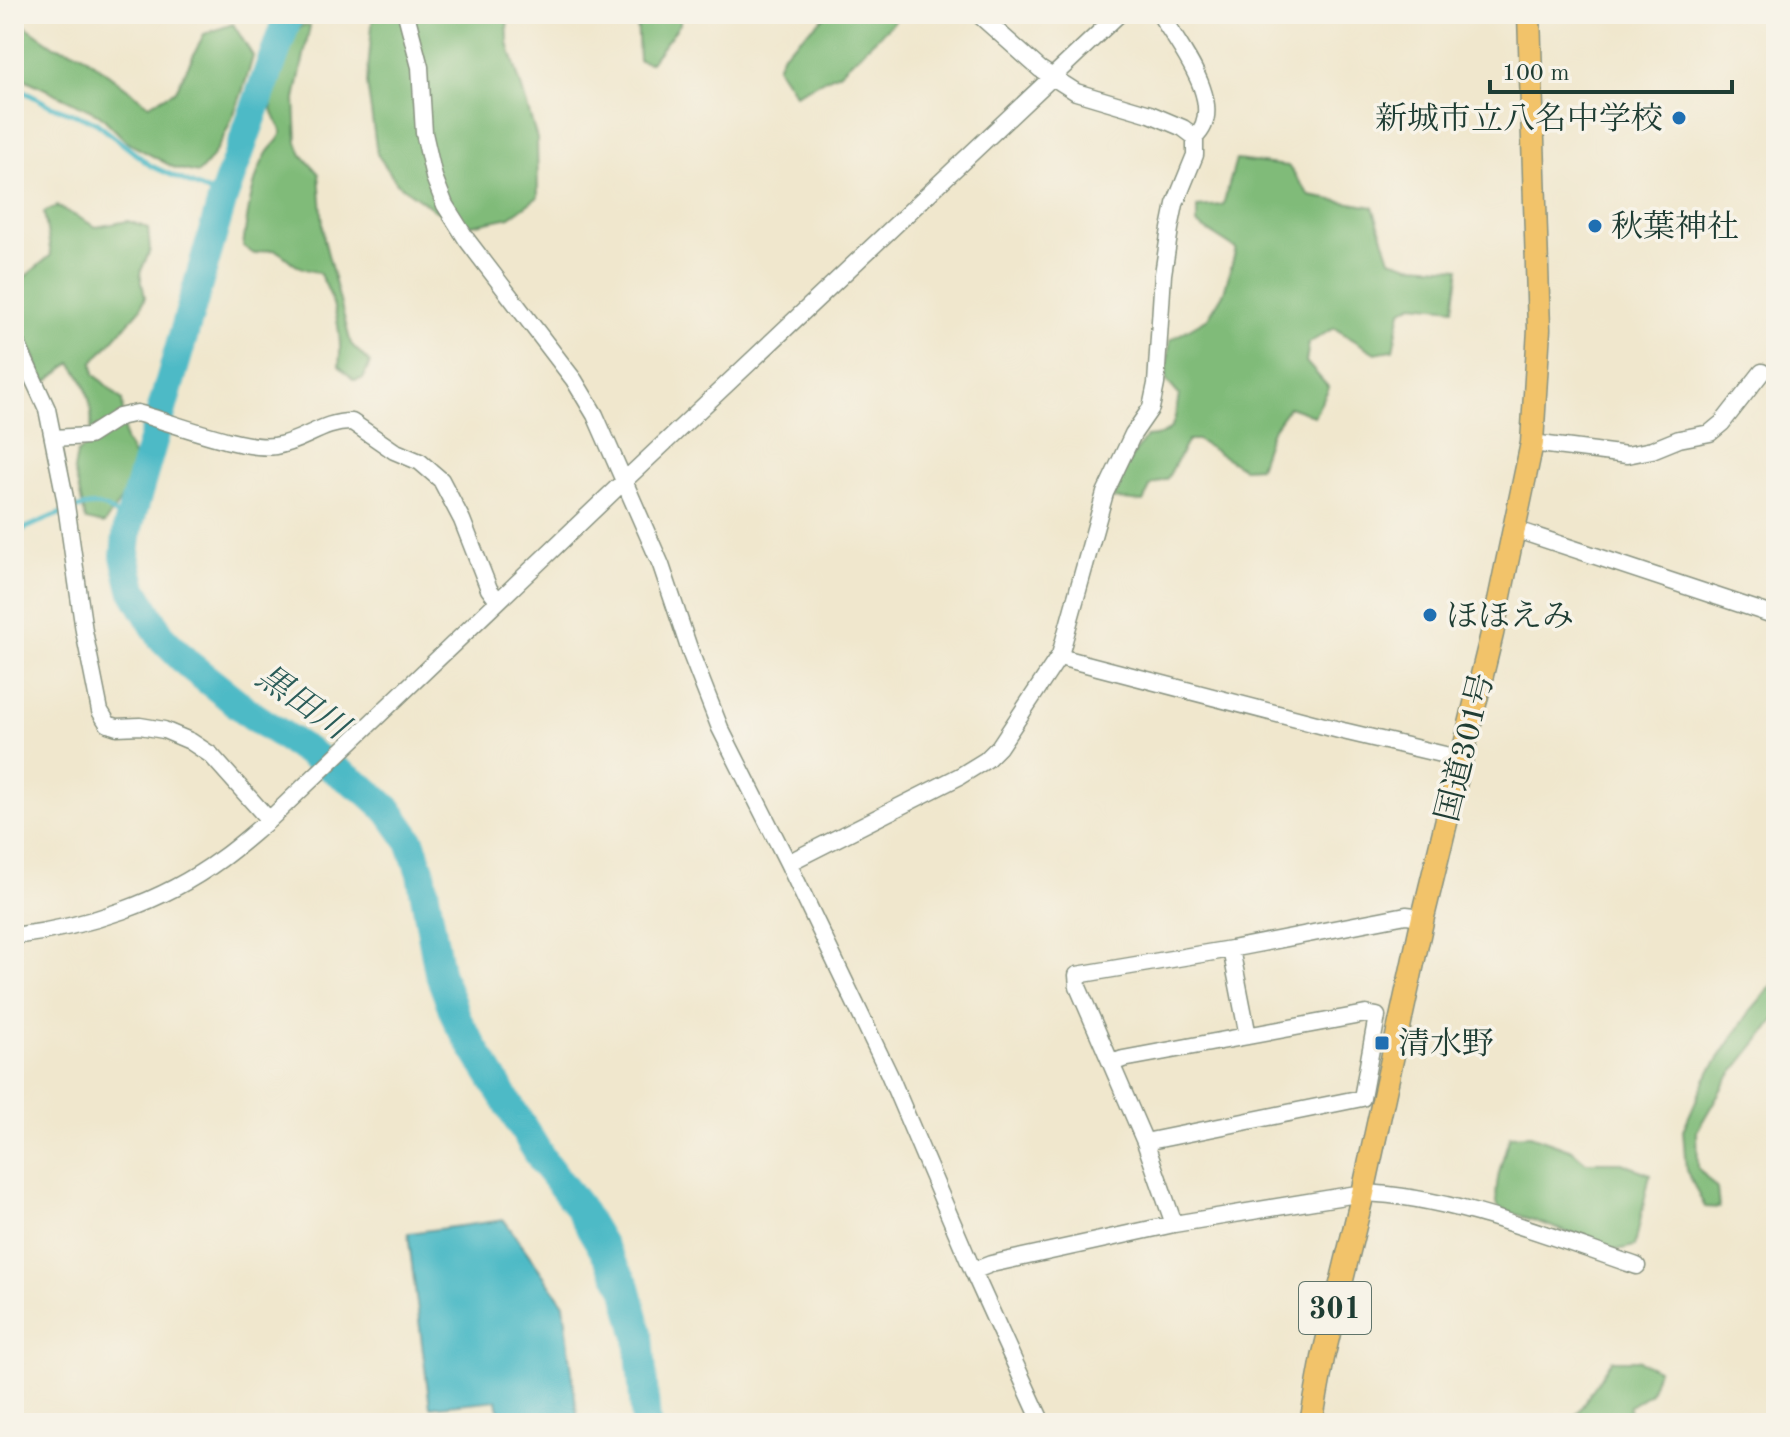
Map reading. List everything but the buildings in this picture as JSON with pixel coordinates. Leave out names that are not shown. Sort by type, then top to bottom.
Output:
[{"type":"highway","name":"国道301号","points":[[1311,1423],[1323,1358],[1532,443],[1539,329],[1529,14]]},
{"type":"street","points":[[406,14],[420,67],[424,133],[434,177],[445,205],[467,240],[574,380],[595,415],[661,565],[720,728],[889,1074],[1042,1423]]},
{"type":"street","points":[[978,14],[1018,51],[1076,92],[1150,114],[1183,128],[1195,137]]},
{"type":"street","points":[[14,936],[69,927],[117,913],[179,886],[221,860],[269,820],[1119,14]]},
{"type":"street","points":[[788,863],[986,760],[999,747],[1060,655],[1105,493],[1133,434],[1151,408],[1156,384],[1163,274],[1170,229],[1175,204],[1195,155],[1195,137],[1202,131],[1207,115],[1207,99],[1160,14]]},
{"type":"street","points":[[14,337],[43,396],[53,438],[100,711],[108,724],[164,730],[190,741],[211,755],[269,820]]},
{"type":"street","points":[[1532,443],[1627,455],[1710,433],[1722,423],[1762,372]]},
{"type":"street","points":[[53,438],[89,436],[119,417],[137,413],[254,446],[276,446],[322,426],[352,422],[381,444],[420,462],[441,480],[462,520],[489,589],[498,601]]},
{"type":"street","points":[[1514,529],[1776,616]]},
{"type":"street","points":[[1060,655],[1343,731],[1462,759]]},
{"type":"street","points":[[1174,1224],[1145,1142],[1078,987],[1077,975],[1406,915],[1423,917]]},
{"type":"street","points":[[1231,949],[1248,1036]]},
{"type":"street","points":[[1112,1063],[1366,1014],[1377,1016],[1362,1098],[1145,1142]]},
{"type":"street","points":[[973,1271],[991,1264],[1174,1224],[1363,1193],[1388,1194],[1486,1216],[1637,1266]]},
{"type":"green space","points":[[373,14],[507,14],[508,43],[537,139],[538,197],[510,217],[468,226],[436,211],[397,183],[377,154],[367,83]]},
{"type":"green space","points":[[637,14],[680,14],[680,24],[650,63],[639,60]]},
{"type":"green space","points":[[828,14],[897,14],[894,22],[839,73],[795,94],[777,67],[783,53]]},
{"type":"green space","points":[[14,18],[54,46],[80,53],[149,105],[176,90],[204,34],[233,24],[253,56],[224,135],[198,173],[175,168],[128,143],[100,115],[14,74]]},
{"type":"green space","points":[[302,25],[310,26],[295,99],[297,142],[302,155],[319,174],[324,239],[351,344],[370,363],[363,379],[354,380],[339,366],[340,342],[336,318],[319,273],[297,266],[276,251],[254,254],[243,246],[257,174],[282,132],[272,108],[273,87],[285,53]]},
{"type":"green space","points":[[1236,160],[1288,166],[1310,196],[1373,207],[1390,259],[1410,265],[1460,268],[1454,308],[1413,304],[1401,311],[1393,350],[1375,353],[1334,328],[1309,343],[1306,362],[1329,388],[1314,416],[1289,407],[1271,432],[1259,467],[1243,468],[1197,440],[1188,440],[1167,479],[1151,485],[1143,502],[1113,499],[1126,465],[1146,437],[1164,434],[1175,419],[1179,395],[1166,380],[1170,340],[1208,318],[1224,292],[1236,249],[1197,224],[1197,207],[1223,205]]},
{"type":"green space","points":[[57,206],[96,227],[128,221],[148,228],[150,250],[140,273],[145,297],[140,310],[93,362],[94,374],[122,400],[125,440],[135,459],[127,491],[104,524],[86,520],[74,470],[77,453],[90,443],[90,401],[83,381],[71,363],[44,384],[34,356],[14,322],[14,286],[51,255],[44,212]]},
{"type":"green space","points":[[1776,981],[1776,1019],[1726,1081],[1697,1131],[1698,1168],[1717,1189],[1719,1208],[1705,1207],[1686,1170],[1683,1130],[1706,1078],[1751,1010]]},
{"type":"green space","points":[[1530,1135],[1572,1150],[1586,1162],[1619,1162],[1650,1174],[1635,1246],[1617,1250],[1499,1208],[1497,1183],[1510,1136]]},
{"type":"green space","points":[[1612,1360],[1638,1360],[1658,1370],[1650,1393],[1630,1406],[1628,1423],[1571,1423]]},
{"type":"water","points":[[504,1220],[564,1304],[578,1423],[501,1423],[497,1400],[430,1407],[408,1233]]},
{"type":"waterway","name":"黒田川","points":[[289,14],[223,198],[128,527],[125,556],[133,589],[162,638],[189,665],[252,715],[367,791],[389,811],[410,841],[421,873],[439,972],[458,1022],[545,1164],[578,1206],[626,1287],[639,1337],[646,1423]]},
{"type":"waterway","points":[[14,86],[51,106],[95,122],[151,166],[223,198]]},
{"type":"waterway","points":[[14,533],[72,510],[95,505],[111,511],[128,527]]},
{"type":"place","name":"新城市立八名中学校","points":[[1679,118]]},
{"type":"place","name":"秋葉神社","points":[[1595,226]]},
{"type":"place","name":"ほほえみ","points":[[1430,615]]},
{"type":"place","name":"清水野","points":[[1382,1043]]}]
